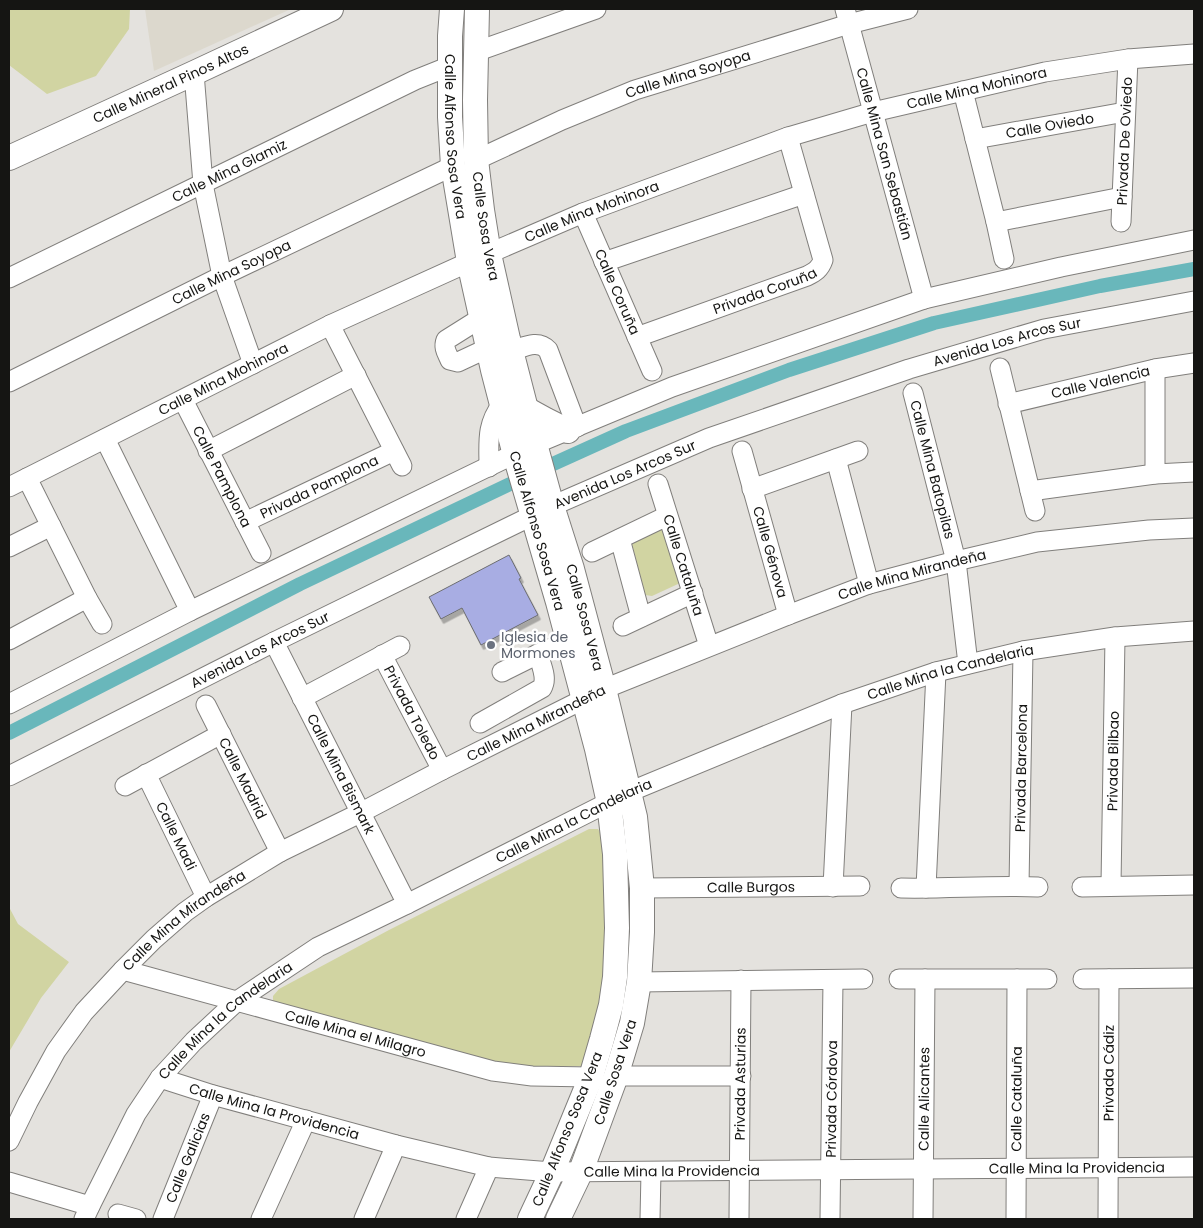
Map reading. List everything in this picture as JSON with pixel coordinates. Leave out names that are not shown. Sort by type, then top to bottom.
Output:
[{"type":"main road","name":"Calle Mineral Pinos Altos","points":[[9,158],[331,9]]},
{"type":"main road","name":"Calle Alfonso Sosa Vera","points":[[452,9],[450,117],[464,163]]},
{"type":"main road","name":"Calle Sosa Vera","points":[[477,9],[475,52],[464,163],[482,210],[479,258],[511,351],[526,409],[525,450],[542,510],[572,569],[594,694],[619,798],[635,817],[642,888],[639,982],[632,1024],[616,1076],[580,1172],[558,1219]]},
{"type":"main road","name":"Calle Alfonso Sosa Vera","points":[[479,258],[481,318],[488,348],[502,404],[525,450]]},
{"type":"main road","points":[[526,409],[546,420],[573,429]]},
{"type":"main road","name":"Calle Alfonso Sosa Vera","points":[[542,510],[568,641],[594,694]]},
{"type":"main road","name":"Calle Alfonso Sosa Vera","points":[[530,1219],[552,1172],[590,1077],[610,1005],[615,977],[618,928],[615,863],[619,798]]},
{"type":"street","points":[[475,52],[596,9]]},
{"type":"street","name":"Calle Mina Soyopa","points":[[9,382],[222,276],[464,163],[634,90],[847,16],[908,9]]},
{"type":"street","name":"Calle Mina San Sebastián","points":[[847,16],[924,299]]},
{"type":"street","name":"Calle Mina Mohinora","points":[[9,487],[330,325],[479,258],[583,213],[788,137],[873,112],[1046,72],[1128,59],[1194,54]]},
{"type":"street","name":"Privada De Oviedo","points":[[1121,222],[1128,59]]},
{"type":"street","name":"Calle Mina Glamiz","points":[[9,278],[415,80],[450,66]]},
{"type":"street","points":[[194,73],[203,184],[222,276],[253,364]]},
{"type":"street","points":[[963,91],[1004,259]]},
{"type":"street","name":"Calle Oviedo","points":[[975,139],[1126,112]]},
{"type":"street","name":"Privada Coruña","points":[[637,337],[807,276],[818,270],[823,260],[788,137]]},
{"type":"street","points":[[604,262],[804,194]]},
{"type":"street","points":[[996,222],[1122,197]]},
{"type":"street","name":"Calle Coruña","points":[[583,213],[652,370]]},
{"type":"street","points":[[9,704],[190,611],[489,467],[672,387],[924,299],[1061,267],[1194,240]]},
{"type":"street","name":"Avenida Los Arcos Sur","points":[[9,776],[274,642],[542,510],[709,438],[909,369],[1044,329],[1194,301]]},
{"type":"street","points":[[481,318],[446,340],[444,344],[445,350],[450,360],[458,362],[488,348]]},
{"type":"street","points":[[208,451],[356,375],[330,325]]},
{"type":"street","points":[[511,351],[536,344],[548,350],[573,429]]},
{"type":"street","name":"Calle Valencia","points":[[1008,404],[1155,369],[1194,363]]},
{"type":"street","points":[[1000,368],[1035,512]]},
{"type":"street","points":[[1155,369],[1155,474]]},
{"type":"street","name":"Privada Pamplona","points":[[245,522],[398,458],[356,375]]},
{"type":"street","name":"Calle Mina Batopilas","points":[[913,393],[956,561],[968,664]]},
{"type":"street","name":"Calle Pamplona","points":[[183,400],[261,553]]},
{"type":"street","points":[[489,467],[490,428],[493,416],[502,404]]},
{"type":"street","points":[[105,439],[190,611]]},
{"type":"street","name":"Calle Génova","points":[[742,451],[788,614]]},
{"type":"street","name":"Calle Génova","points":[[752,489],[858,451]]},
{"type":"street","points":[[836,459],[870,584]]},
{"type":"street","points":[[1030,491],[1155,474],[1194,472]]},
{"type":"street","points":[[26,478],[102,624]]},
{"type":"street","name":"Calle Cataluña","points":[[658,484],[709,646]]},
{"type":"street","points":[[592,552],[667,516]]},
{"type":"street","points":[[9,547],[51,526]]},
{"type":"street","name":"Calle Mina Mirandeña","points":[[9,1141],[56,1052],[84,1012],[123,970],[185,912],[280,852],[594,694],[788,614],[870,584],[1037,542],[1149,530],[1194,528]]},
{"type":"street","points":[[620,539],[641,617]]},
{"type":"street","points":[[623,626],[693,593]]},
{"type":"street","points":[[9,640],[87,598]]},
{"type":"street","name":"Calle Mina la Candelaria","points":[[87,1213],[136,1114],[160,1078],[194,1040],[237,1001],[318,947],[619,798],[842,704],[936,672],[1023,651],[1116,637],[1194,631]]},
{"type":"street","name":"Privada Bilbao","points":[[1111,885],[1116,637]]},
{"type":"street","points":[[502,672],[568,641]]},
{"type":"street","name":"Calle Mina Bismark","points":[[274,642],[407,904]]},
{"type":"street","name":"Privada Toledo","points":[[302,698],[400,646]]},
{"type":"street","name":"Privada Barcelona","points":[[1019,886],[1023,651]]},
{"type":"street","points":[[480,723],[544,686],[545,678],[538,654]]},
{"type":"street","name":"Privada Toledo","points":[[382,656],[442,770]]},
{"type":"street","points":[[926,888],[936,672]]},
{"type":"street","points":[[833,887],[842,704]]},
{"type":"street","name":"Calle Madrid","points":[[206,705],[280,852]]},
{"type":"street","points":[[126,786],[221,734]]},
{"type":"street","name":"Calle Madi","points":[[146,774],[206,897]]},
{"type":"street","points":[[1082,886],[1194,885]]},
{"type":"street","name":"Calle Burgos","points":[[642,888],[860,886]]},
{"type":"street","points":[[902,888],[1038,887]]},
{"type":"street","name":"Calle Mina el Milagro","points":[[123,970],[493,1071],[532,1076],[590,1077]]},
{"type":"street","name":"Privada Cádiz","points":[[1108,1219],[1109,978]]},
{"type":"street","points":[[1083,979],[1194,978]]},
{"type":"street","points":[[639,982],[863,979]]},
{"type":"street","points":[[899,979],[1047,979]]},
{"type":"street","name":"Calle Alicantes","points":[[923,1219],[925,979]]},
{"type":"street","name":"Calle Cataluña","points":[[1016,1219],[1017,979]]},
{"type":"street","name":"Privada Asturias","points":[[739,1219],[741,980]]},
{"type":"street","name":"Privada Córdova","points":[[830,1219],[833,980]]},
{"type":"street","points":[[616,1076],[741,1076]]},
{"type":"street","name":"Calle Mina la Providencia","points":[[160,1078],[213,1095],[489,1167],[552,1172],[651,1172],[1194,1167]]},
{"type":"street","name":"Calle Galicias","points":[[163,1219],[213,1095]]},
{"type":"street","points":[[261,1219],[306,1120]]},
{"type":"street","points":[[364,1219],[396,1144]]},
{"type":"street","points":[[466,1219],[489,1167]]},
{"type":"street","points":[[650,1219],[651,1172]]},
{"type":"street","points":[[9,1182],[87,1213]]},
{"type":"shaded area","points":[[145,9],[291,9],[154,71]]},
{"type":"green space","points":[[9,9],[130,9],[129,29],[96,76],[47,94],[9,65]]},
{"type":"green space","points":[[665,528],[685,579],[652,596],[645,595],[631,540]]},
{"type":"green space","points":[[589,829],[598,829],[601,834],[609,900],[609,951],[589,1066],[519,1067],[483,1061],[283,1006],[273,1001],[273,996],[279,989],[389,930]]},
{"type":"green space","points":[[9,907],[18,924],[69,962],[41,998],[9,1052]]},
{"type":"building","points":[[509,555],[538,615],[481,645],[462,608],[441,619],[429,597]]},
{"type":"waterway","points":[[553,464],[626,431],[789,370],[934,323],[1100,286],[1194,269]]},
{"type":"waterway","points":[[9,733],[300,584],[510,484]]},
{"type":"place","name":"Iglesia de Mormones","points":[[491,645]]}]
